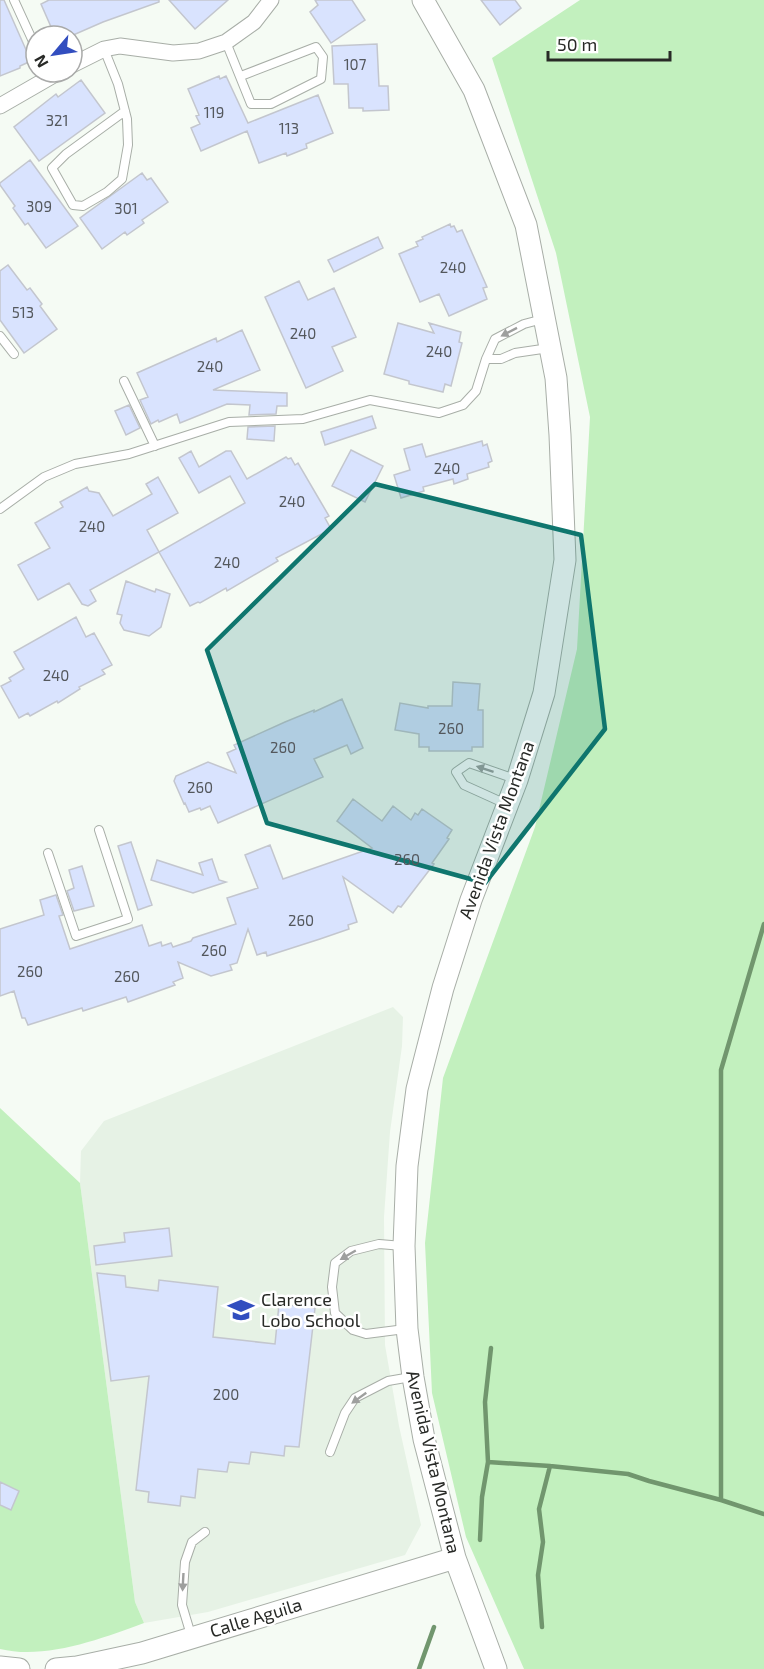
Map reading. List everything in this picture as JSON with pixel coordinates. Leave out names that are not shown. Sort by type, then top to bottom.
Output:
[{"type":"street","points":[[84,59],[104,49],[120,46],[172,53],[199,51],[226,42],[254,22],[272,0]]},
{"type":"street","name":"Avenida Vista Montana","points":[[423,0],[474,90],[526,225],[551,347],[556,378],[560,435],[565,560],[544,693],[517,780],[471,900],[443,988],[417,1089],[407,1166],[404,1246],[407,1329],[413,1377],[424,1439],[454,1558],[496,1669]]},
{"type":"street","points":[[0,106],[36,84]]},
{"type":"street","name":"Calle Aguila","points":[[56,1669],[77,1667],[142,1653],[454,1558]]},
{"type":"street","points":[[0,1667],[19,1669]]},
{"type":"lane","points":[[17,1],[26,24]]},
{"type":"lane","points":[[226,42],[251,104],[271,104],[321,79],[323,57],[316,47],[241,76]]},
{"type":"lane","points":[[104,49],[118,84],[125,111],[127,119],[128,145],[122,179],[107,192],[83,206],[73,205],[52,168],[66,154],[125,111]]},
{"type":"lane","points":[[0,509],[44,477],[75,464],[129,454],[229,422],[303,419],[370,400],[439,412],[463,405],[476,391],[495,339],[524,324],[545,318]]},
{"type":"lane","points":[[0,336],[14,354]]},
{"type":"lane","points":[[486,359],[501,359],[515,353],[551,347]]},
{"type":"lane","points":[[124,381],[155,446]]},
{"type":"lane","points":[[507,804],[464,785],[456,772],[469,763],[517,780]]},
{"type":"lane","points":[[48,853],[76,936],[128,919],[99,830]]},
{"type":"lane","points":[[404,1246],[379,1244],[351,1251],[335,1263],[332,1287],[335,1312],[352,1330],[366,1334],[407,1329]]},
{"type":"lane","points":[[330,1452],[345,1413],[355,1398],[388,1381],[413,1377]]},
{"type":"lane","points":[[192,1638],[182,1605],[185,1562],[192,1542],[205,1532]]},
{"type":"highlighted area","points":[[375,484],[581,535],[605,729],[485,883],[267,823],[207,650]]},
{"type":"shaded area","name":"Clarence Lobo School","points":[[393,1007],[403,1017],[402,1046],[390,1132],[384,1217],[385,1345],[399,1426],[421,1525],[405,1555],[208,1612],[144,1623],[135,1602],[80,1183],[81,1151],[104,1121]]},
{"type":"green space","points":[[580,0],[764,0],[764,1669],[524,1669],[466,1537],[432,1393],[425,1243],[443,1078],[535,827],[577,649],[590,417],[556,253],[492,58]]},
{"type":"green space","points":[[0,1108],[80,1183],[135,1602],[144,1623],[73,1646],[35,1652],[0,1649]]},
{"type":"building","points":[[0,0],[4,0],[24,45],[24,64],[0,76]]},
{"type":"building","points":[[49,0],[159,0],[159,2],[84,30],[84,24],[50,24],[41,4]]},
{"type":"building","points":[[169,0],[228,0],[195,29]]},
{"type":"building","points":[[315,0],[352,0],[365,20],[331,43],[310,12],[318,5]]},
{"type":"building","points":[[481,0],[515,0],[521,8],[500,25]]},
{"type":"building","points":[[377,44],[379,86],[388,86],[389,110],[363,111],[363,108],[349,108],[348,84],[334,84],[332,46]]},
{"type":"building","points":[[219,76],[220,79],[226,76],[248,123],[318,95],[333,133],[306,144],[307,148],[259,163],[247,131],[201,151],[191,128],[200,124],[196,116],[199,115],[188,89]]},
{"type":"building","points":[[76,84],[84,84],[105,113],[39,161],[14,127],[56,94],[58,97]]},
{"type":"building","points":[[30,160],[78,226],[46,248],[28,223],[25,225],[0,185]]},
{"type":"building","points":[[142,173],[147,180],[151,178],[168,202],[142,220],[144,223],[127,235],[125,232],[102,249],[80,218]]},
{"type":"building","points":[[450,224],[457,232],[462,230],[487,287],[483,288],[487,299],[449,316],[439,294],[420,302],[399,254],[418,246],[416,242],[423,239],[422,237]]},
{"type":"building","points":[[378,237],[383,248],[334,272],[328,260]]},
{"type":"building","points":[[8,265],[27,290],[30,288],[57,329],[24,353],[0,320],[0,271]]},
{"type":"building","points":[[299,281],[308,300],[334,288],[356,337],[332,347],[343,371],[306,388],[265,297]]},
{"type":"building","points":[[398,323],[434,333],[429,323],[461,332],[459,342],[462,343],[451,386],[445,384],[443,392],[409,384],[409,381],[384,374]]},
{"type":"building","points":[[242,330],[260,370],[213,390],[287,393],[287,406],[277,406],[276,414],[249,415],[250,405],[227,404],[180,423],[177,414],[151,424],[140,400],[148,397],[137,373],[216,338],[217,342]]},
{"type":"building","points":[[129,405],[140,428],[126,435],[115,411]]},
{"type":"building","points":[[372,416],[376,428],[325,445],[321,432]]},
{"type":"building","points":[[275,426],[274,441],[247,439],[248,427]]},
{"type":"building","points":[[482,441],[483,446],[487,444],[492,461],[488,463],[489,467],[467,474],[468,479],[454,484],[453,479],[423,487],[424,491],[401,498],[394,475],[410,470],[404,449],[422,444],[426,457]]},
{"type":"building","points":[[351,450],[383,466],[365,502],[332,486]]},
{"type":"building","points":[[191,451],[199,467],[226,451],[231,451],[247,479],[286,457],[291,458],[295,465],[298,463],[329,516],[325,518],[331,529],[276,558],[278,561],[227,591],[226,588],[190,606],[159,552],[245,503],[230,476],[199,493],[179,458]]},
{"type":"building","points":[[158,477],[178,513],[147,530],[159,552],[90,590],[96,601],[88,606],[82,604],[69,583],[38,600],[18,565],[50,548],[35,523],[63,507],[60,502],[87,487],[89,491],[99,493],[113,516],[152,494],[146,484]]},
{"type":"building","points":[[126,581],[155,592],[156,589],[170,594],[161,627],[149,636],[124,630],[120,623],[122,615],[117,614]]},
{"type":"building","points":[[76,617],[86,637],[94,633],[112,665],[102,670],[105,674],[79,687],[80,689],[58,703],[57,701],[30,716],[28,713],[19,718],[1,686],[11,681],[9,678],[24,669],[14,652]]},
{"type":"building","points":[[453,682],[480,684],[478,710],[483,710],[483,747],[472,747],[472,751],[429,751],[429,747],[419,747],[419,734],[395,730],[400,703],[428,708],[428,706],[452,706]]},
{"type":"building","points":[[342,699],[363,748],[351,754],[347,745],[314,759],[323,777],[218,823],[210,806],[189,812],[174,781],[176,776],[208,762],[236,773],[227,753],[236,749],[234,745]]},
{"type":"building","points":[[353,799],[382,821],[393,806],[411,820],[415,813],[418,815],[422,809],[452,830],[447,838],[449,839],[432,863],[434,864],[401,907],[398,906],[393,913],[343,877],[357,922],[348,925],[349,929],[267,956],[266,952],[257,955],[248,929],[237,963],[230,965],[232,970],[211,976],[178,962],[183,978],[173,982],[175,985],[128,1002],[126,997],[28,1025],[25,1018],[22,1018],[14,991],[0,996],[0,929],[44,915],[40,900],[56,895],[63,915],[59,916],[70,949],[142,925],[149,946],[161,942],[162,946],[171,943],[173,947],[236,924],[227,898],[258,888],[245,855],[270,845],[283,879],[372,848],[337,821]]},
{"type":"building","points":[[131,842],[152,905],[138,910],[118,846]]},
{"type":"building","points":[[212,859],[219,880],[226,882],[193,893],[151,880],[157,860],[203,875],[199,863]]},
{"type":"building","points":[[82,866],[94,906],[74,911],[67,891],[74,888],[69,870]]},
{"type":"building","points":[[169,1228],[172,1256],[96,1265],[94,1246],[125,1242],[124,1233]]},
{"type":"building","points":[[97,1273],[125,1276],[126,1287],[158,1291],[159,1280],[218,1287],[213,1337],[275,1344],[279,1304],[315,1308],[299,1447],[285,1446],[284,1456],[251,1452],[249,1464],[229,1462],[227,1472],[198,1469],[195,1498],[181,1496],[180,1506],[148,1502],[149,1492],[136,1490],[149,1376],[111,1381]]},
{"type":"building","points":[[0,1482],[19,1491],[11,1510],[0,1505]]},
{"type":"waterway","points":[[721,1500],[721,1070],[764,924]]},
{"type":"waterway","points":[[480,1540],[482,1497],[488,1462],[485,1402],[491,1348]]},
{"type":"waterway","points":[[488,1462],[628,1474],[764,1514]]},
{"type":"waterway","points":[[542,1627],[538,1575],[543,1542],[539,1509],[550,1466]]},
{"type":"waterway","points":[[419,1669],[434,1627]]},
{"type":"place","name":"Clarence Lobo School","points":[[241,1310]]}]
